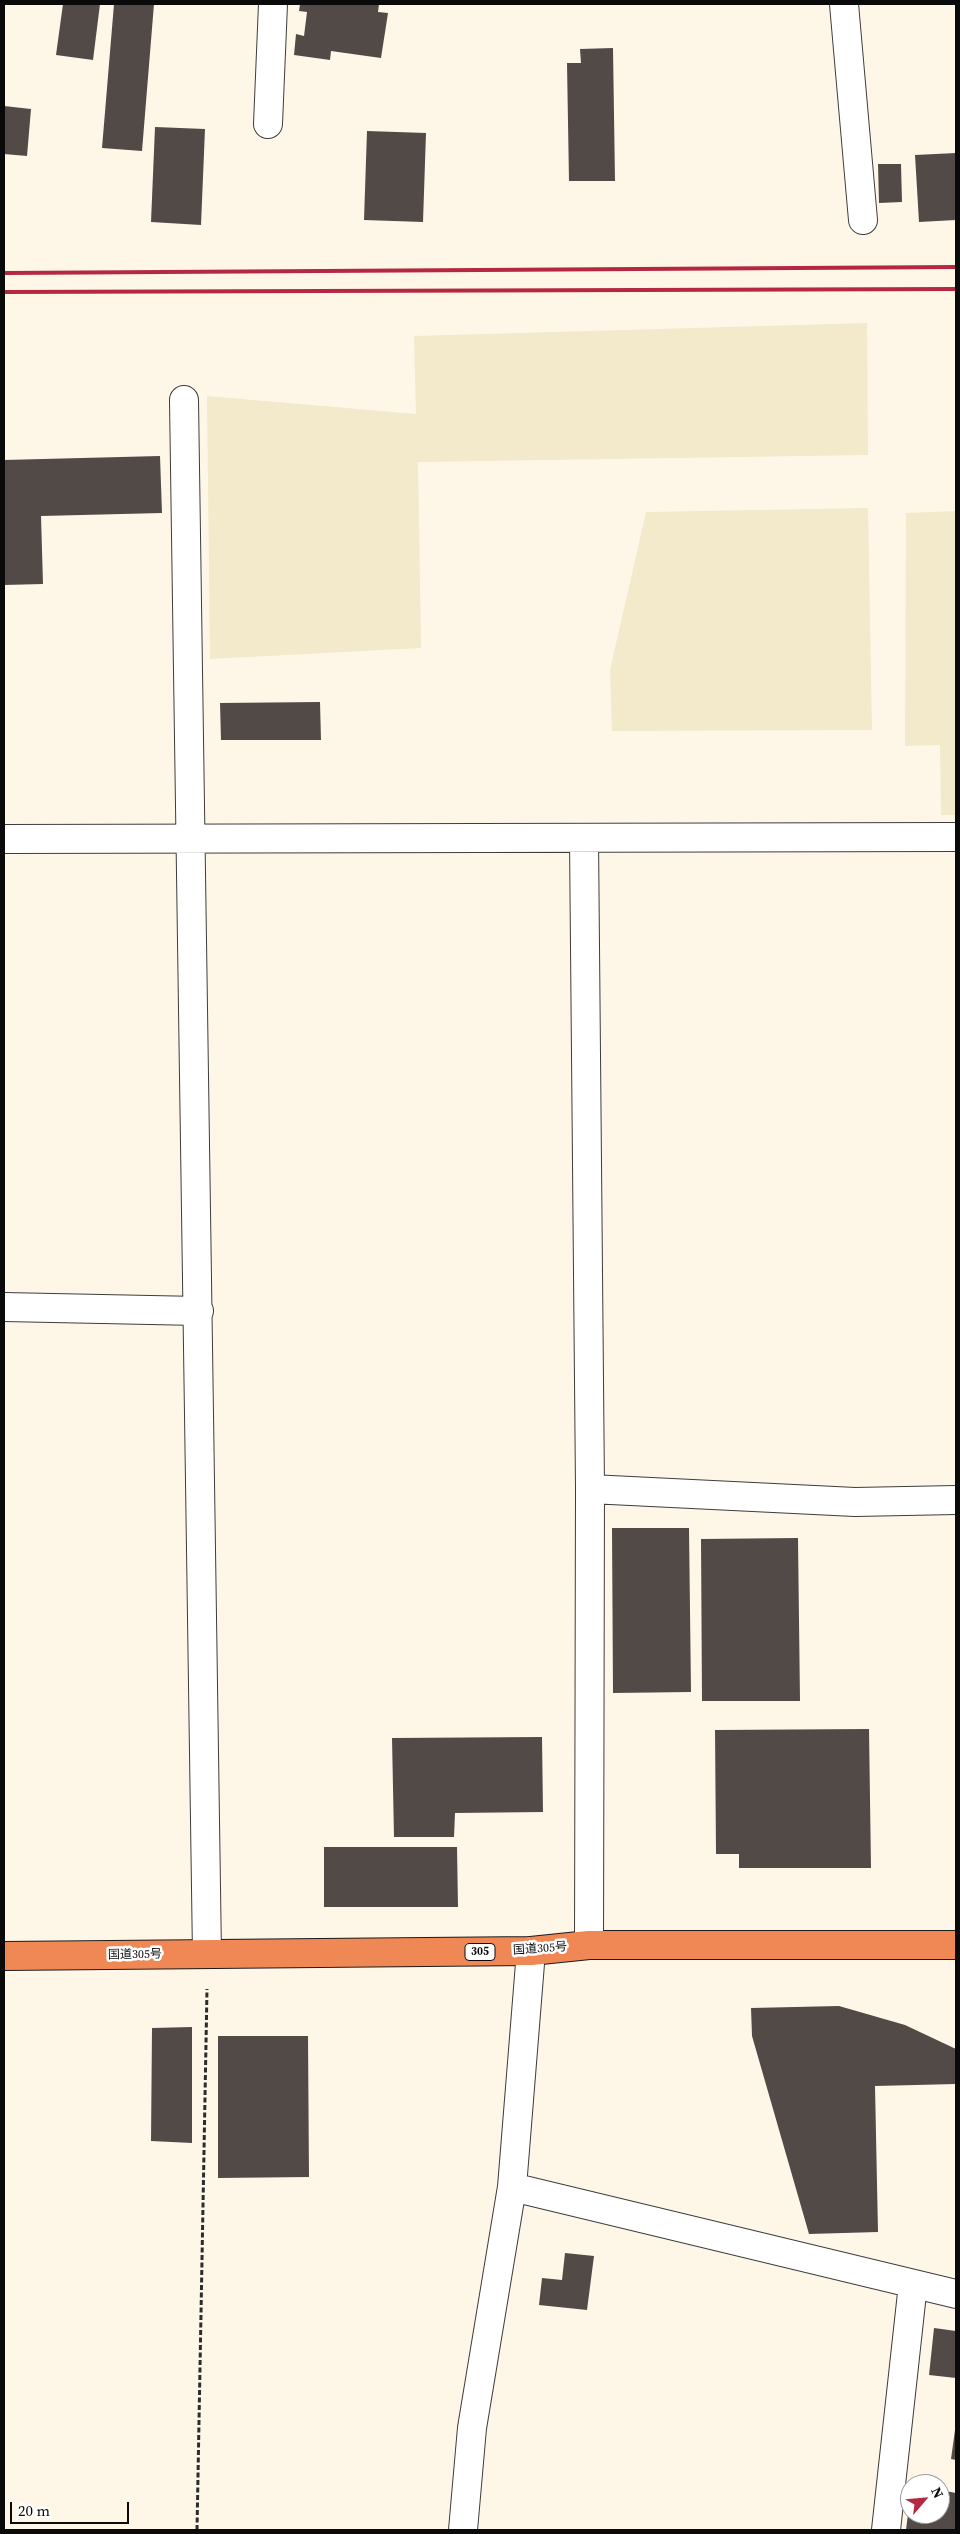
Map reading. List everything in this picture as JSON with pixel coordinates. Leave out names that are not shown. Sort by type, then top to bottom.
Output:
[{"type":"highway","name":"国道305号","points":[[4,1956],[531,1951],[589,1945],[956,1945]]},
{"type":"street","points":[[268,124],[272,4]]},
{"type":"street","points":[[844,4],[863,220]]},
{"type":"street","points":[[184,400],[199,1311],[207,1954]]},
{"type":"street","points":[[4,839],[956,837]]},
{"type":"street","points":[[584,838],[590,1489],[589,1945]]},
{"type":"street","points":[[4,1307],[199,1311]]},
{"type":"street","points":[[590,1489],[854,1502],[956,1500]]},
{"type":"street","points":[[463,2530],[472,2428],[512,2187],[531,1951]]},
{"type":"street","points":[[512,2187],[956,2294]]},
{"type":"street","points":[[886,2530],[913,2284]]},
{"type":"path","points":[[197,2530],[207,1954]]},
{"type":"shaded area","points":[[867,323],[868,455],[418,462],[421,648],[210,659],[207,396],[416,414],[414,336]]},
{"type":"shaded area","points":[[868,508],[872,730],[612,731],[610,670],[646,512]]},
{"type":"shaded area","points":[[956,511],[956,815],[941,815],[940,745],[905,746],[906,513]]},
{"type":"building","points":[[63,4],[100,4],[93,60],[56,55]]},
{"type":"building","points":[[114,4],[154,4],[142,151],[102,148]]},
{"type":"building","points":[[300,4],[379,4],[378,12],[388,13],[381,58],[331,51],[330,60],[294,55],[296,34],[304,36],[307,12],[299,11]]},
{"type":"building","points":[[613,48],[615,181],[569,181],[567,63],[581,63],[580,49]]},
{"type":"building","points":[[4,106],[31,109],[27,156],[4,154]]},
{"type":"building","points":[[155,127],[205,129],[201,225],[151,222]]},
{"type":"building","points":[[367,131],[426,133],[423,222],[364,220]]},
{"type":"building","points":[[956,153],[956,220],[919,222],[915,155]]},
{"type":"building","points":[[878,164],[901,164],[902,202],[879,203]]},
{"type":"building","points":[[160,456],[162,513],[41,516],[43,584],[4,585],[4,460]]},
{"type":"building","points":[[320,702],[321,740],[221,740],[220,703]]},
{"type":"building","points":[[612,1528],[689,1528],[691,1692],[613,1693]]},
{"type":"building","points":[[798,1538],[800,1701],[702,1701],[701,1539]]},
{"type":"building","points":[[869,1729],[871,1868],[739,1868],[739,1854],[716,1854],[715,1730]]},
{"type":"building","points":[[542,1737],[543,1812],[455,1813],[454,1837],[394,1837],[392,1738]]},
{"type":"building","points":[[324,1847],[457,1847],[458,1907],[324,1907]]},
{"type":"building","points":[[839,2006],[905,2025],[956,2049],[956,2084],[875,2086],[878,2232],[809,2234],[752,2036],[751,2008]]},
{"type":"building","points":[[192,2027],[192,2143],[151,2141],[152,2028]]},
{"type":"building","points":[[218,2036],[308,2036],[309,2177],[218,2178]]},
{"type":"building","points":[[565,2253],[594,2256],[587,2310],[539,2305],[542,2278],[562,2280]]},
{"type":"building","points":[[934,2328],[956,2331],[956,2378],[929,2375]]},
{"type":"building","points":[[956,2430],[956,2460],[951,2459]]},
{"type":"building","points":[[950,2492],[956,2493],[956,2530],[906,2530],[907,2524],[950,2524]]},
{"type":"railway","points":[[4,273],[956,267]]},
{"type":"railway","points":[[4,292],[956,289]]}]
